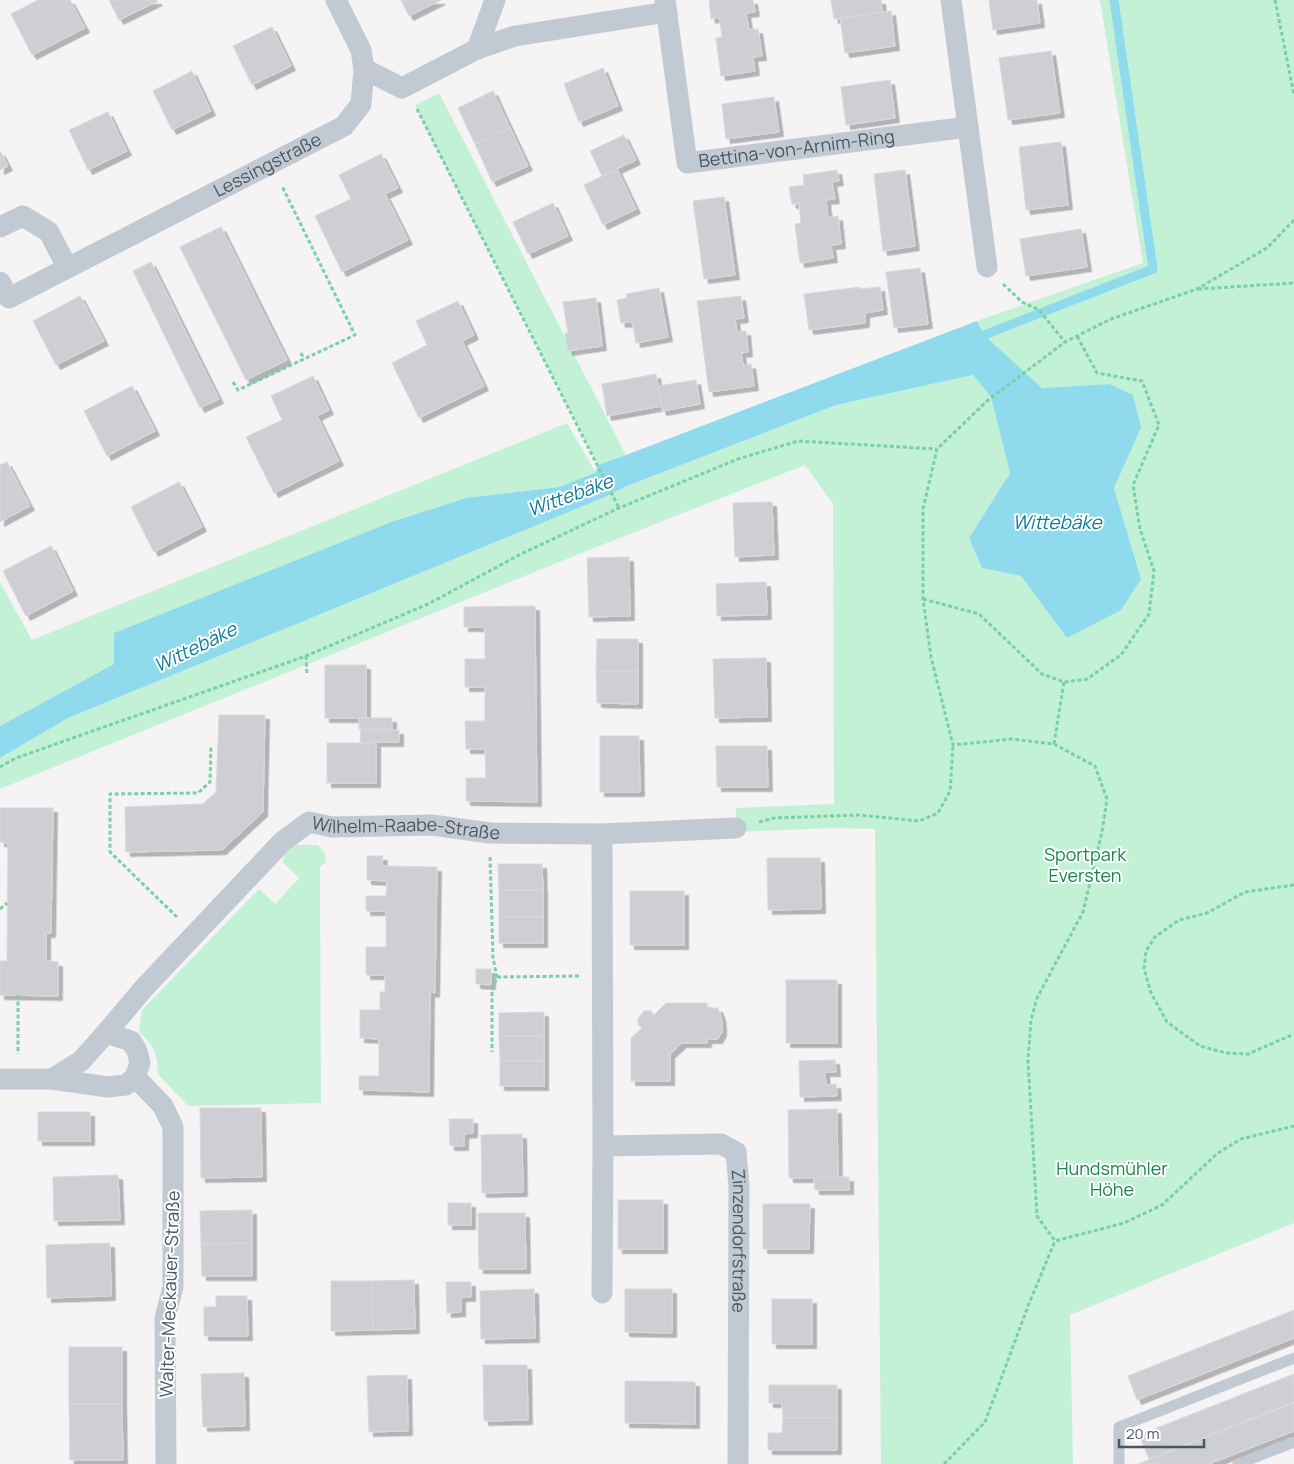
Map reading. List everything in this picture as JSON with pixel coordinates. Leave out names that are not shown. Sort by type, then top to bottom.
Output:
[{"type":"street","name":"Lessingstraße","points":[[0,282],[9,298],[344,126],[361,104],[364,70],[361,50],[336,0]]},
{"type":"street","points":[[477,49],[495,0]]},
{"type":"street","points":[[951,0],[987,267]]},
{"type":"street","name":"Bettina-von-Arnim-Ring","points":[[402,88],[477,49],[515,36],[666,6],[687,163],[968,127]]},
{"type":"street","points":[[364,70],[402,88]]},
{"type":"street","points":[[0,227],[23,216],[49,232],[67,267]]},
{"type":"street","name":"Wilhelm-Raabe-Straße","points":[[52,1079],[81,1061],[144,988],[282,842],[309,822],[332,827],[432,825],[490,833],[602,834],[736,828]]},
{"type":"street","points":[[602,834],[604,1146],[602,1293]]},
{"type":"street","points":[[9,1079],[52,1079],[108,1087],[126,1084],[135,1077],[140,1063],[137,1051],[131,1041],[106,1033]]},
{"type":"street","name":"Walter-Meckauer-Straße","points":[[135,1077],[163,1106],[173,1127],[173,1287],[166,1318],[166,1464]]},
{"type":"street","name":"Zinzendorfstraße","points":[[604,1146],[721,1144],[736,1152],[739,1186],[738,1464]]},
{"type":"lane","points":[[1119,1464],[1119,1427],[1294,1358]]},
{"type":"lane","points":[[1238,1464],[1294,1442]]},
{"type":"path","points":[[1275,0],[1294,95]]},
{"type":"path","points":[[402,88],[416,105],[619,508]]},
{"type":"path","points":[[233,382],[238,390],[355,335],[271,163]]},
{"type":"path","points":[[736,828],[774,818],[859,815],[918,821],[938,813],[950,791],[952,745],[931,657],[923,599],[923,509],[937,449],[987,401],[1065,342],[1111,319],[1197,289],[1267,248],[1294,220]]},
{"type":"path","points":[[987,267],[1022,302],[1039,310],[1065,342]]},
{"type":"path","points":[[1197,289],[1294,283]]},
{"type":"path","points":[[923,599],[979,614],[1042,674],[1064,682],[1087,679],[1121,655],[1149,614],[1154,570],[1140,529],[1133,485],[1159,425],[1142,381],[1097,373],[1077,336]]},
{"type":"path","points":[[301,353],[304,359]]},
{"type":"path","points":[[0,767],[16,758],[306,656],[428,604],[523,553],[619,508],[738,460],[798,441],[937,449]]},
{"type":"path","points":[[306,656],[307,675]]},
{"type":"path","points":[[1054,744],[1064,682]]},
{"type":"path","points":[[952,745],[1012,738],[1054,744],[1095,766],[1107,799],[1102,832],[1083,912],[1037,998],[1031,1020],[1028,1061],[1037,1216],[1055,1240]]},
{"type":"path","points":[[195,934],[110,852],[110,794],[198,793],[210,782],[211,746]]},
{"type":"path","points":[[490,833],[493,958],[497,977],[492,990],[492,1052]]},
{"type":"path","points":[[1294,885],[1245,892],[1207,913],[1179,920],[1155,937],[1146,951],[1144,968],[1150,993],[1166,1022],[1200,1046],[1226,1053],[1248,1054],[1294,1034]]},
{"type":"path","points":[[0,908],[7,903]]},
{"type":"path","points":[[497,977],[602,976]]},
{"type":"path","points":[[9,1079],[18,995]]},
{"type":"path","points":[[1055,1240],[1124,1223],[1162,1206],[1218,1153],[1241,1139],[1294,1126]]},
{"type":"path","points":[[944,1464],[985,1422],[1028,1306],[1055,1240]]},
{"type":"green space","name":"Sportpark Eversten","points":[[1100,0],[1294,0],[1294,1223],[1070,1315],[1073,1464],[881,1464],[875,829],[833,828],[736,832],[736,808],[834,804],[833,504],[805,465],[579,554],[0,789],[0,758],[68,718],[605,497],[627,486],[836,405],[973,375],[991,397],[1010,473],[969,538],[982,568],[1021,576],[1067,638],[1141,579],[1114,488],[1141,428],[1109,384],[1042,388],[984,335],[977,321],[1143,263]]},
{"type":"green space","points":[[439,93],[626,455],[598,465],[415,105]]},
{"type":"green space","points":[[567,423],[596,473],[559,487],[466,498],[391,522],[114,633],[114,664],[0,726],[0,582],[32,640]]},
{"type":"green space","points":[[293,845],[318,845],[325,853],[326,862],[320,867],[321,1103],[188,1106],[158,1074],[154,1051],[139,1032],[142,1010],[259,889],[275,904],[299,878],[283,863],[284,855]]},
{"type":"water","name":"Wittebäke","points":[[977,321],[984,335],[1042,388],[1109,384],[1133,395],[1141,428],[1114,488],[1141,579],[1121,610],[1067,638],[1021,576],[982,568],[969,538],[1010,473],[991,397],[973,375],[836,405],[627,486],[605,497],[68,718],[0,758],[0,726],[114,664],[114,633],[391,522],[466,498],[559,487],[595,473],[598,465]]},
{"type":"building","points":[[38,0],[70,0],[85,28],[32,55],[11,14]]},
{"type":"building","points":[[109,0],[157,0],[158,1],[119,20]]},
{"type":"building","points":[[401,0],[441,0],[409,16]]},
{"type":"building","points":[[709,0],[753,0],[755,12],[746,13],[749,30],[758,29],[762,56],[753,57],[755,71],[721,76],[716,38],[722,37],[719,17],[711,19]]},
{"type":"building","points":[[831,0],[881,0],[882,12],[834,19]]},
{"type":"building","points":[[989,0],[1037,0],[1040,23],[993,30]]},
{"type":"building","points":[[891,11],[895,46],[845,53],[840,18]]},
{"type":"building","points":[[272,27],[291,66],[252,85],[233,46]]},
{"type":"building","points":[[1051,51],[1060,113],[1008,120],[999,58]]},
{"type":"building","points":[[603,68],[618,106],[579,122],[564,84]]},
{"type":"building","points":[[192,71],[211,111],[172,130],[153,91]]},
{"type":"building","points":[[890,80],[895,118],[846,125],[841,87]]},
{"type":"building","points":[[493,91],[510,128],[475,144],[458,108]]},
{"type":"building","points":[[774,97],[779,132],[726,139],[722,104]]},
{"type":"building","points":[[108,112],[127,151],[88,170],[69,130]]},
{"type":"building","points":[[510,128],[528,166],[492,182],[475,144]]},
{"type":"building","points":[[624,135],[636,160],[602,176],[590,151]]},
{"type":"building","points":[[1061,142],[1068,205],[1026,210],[1019,147]]},
{"type":"building","points":[[0,151],[8,166],[0,170]]},
{"type":"building","points":[[381,154],[398,188],[385,194],[408,240],[342,272],[315,216],[351,199],[339,175]]},
{"type":"building","points":[[617,169],[636,209],[603,225],[584,185]]},
{"type":"building","points":[[837,170],[839,181],[832,182],[835,199],[826,200],[828,218],[838,216],[841,244],[831,245],[833,258],[800,263],[795,224],[801,223],[799,204],[792,204],[789,187],[804,185],[803,175]]},
{"type":"building","points":[[905,170],[915,246],[883,251],[874,174]]},
{"type":"building","points":[[724,197],[735,275],[704,279],[693,201]]},
{"type":"building","points":[[553,203],[568,236],[528,254],[513,222]]},
{"type":"building","points":[[221,227],[287,360],[246,380],[180,247]]},
{"type":"building","points":[[1081,229],[1087,267],[1026,276],[1020,239]]},
{"type":"building","points":[[151,262],[219,399],[200,408],[133,271]]},
{"type":"building","points":[[920,268],[928,324],[894,328],[886,272]]},
{"type":"building","points":[[860,287],[860,289],[880,287],[883,310],[865,313],[865,323],[809,330],[804,294]]},
{"type":"building","points":[[659,288],[668,337],[636,343],[632,322],[621,323],[617,300],[627,298],[626,294]]},
{"type":"building","points":[[80,296],[104,341],[56,365],[33,321]]},
{"type":"building","points":[[741,296],[744,318],[735,319],[737,332],[746,331],[748,352],[741,353],[743,365],[751,364],[754,386],[709,392],[697,301]]},
{"type":"building","points":[[596,298],[602,346],[568,351],[565,333],[568,333],[563,302]]},
{"type":"building","points":[[458,301],[474,335],[462,341],[484,386],[419,418],[392,363],[427,345],[416,321]]},
{"type":"building","points":[[656,374],[662,406],[607,416],[602,384]]},
{"type":"building","points":[[313,376],[329,410],[317,416],[339,461],[274,493],[246,437],[282,420],[271,396]]},
{"type":"building","points":[[696,380],[700,404],[662,411],[658,386]]},
{"type":"building","points":[[132,386],[155,431],[107,456],[84,411]]},
{"type":"building","points":[[7,462],[30,506],[0,522],[0,465]]},
{"type":"building","points":[[179,482],[202,527],[154,552],[131,507]]},
{"type":"building","points":[[772,502],[774,555],[735,557],[733,503]]},
{"type":"building","points":[[51,546],[73,591],[26,616],[3,571]]},
{"type":"building","points":[[629,557],[630,616],[589,617],[587,558]]},
{"type":"building","points":[[766,582],[767,615],[717,616],[716,584]]},
{"type":"building","points":[[535,606],[537,802],[466,801],[466,778],[486,778],[485,749],[466,749],[465,721],[485,721],[485,687],[465,687],[465,659],[485,659],[485,633],[484,627],[464,627],[464,607]]},
{"type":"building","points":[[597,639],[638,639],[638,671],[596,671]]},
{"type":"building","points":[[766,658],[767,717],[715,718],[713,659]]},
{"type":"building","points":[[325,665],[366,665],[366,718],[325,718]]},
{"type":"building","points":[[596,671],[638,671],[638,704],[597,703]]},
{"type":"building","points":[[219,715],[265,715],[263,812],[222,850],[126,852],[125,807],[203,804],[216,792]]},
{"type":"building","points":[[359,718],[392,718],[392,729],[359,729]]},
{"type":"building","points":[[361,730],[399,730],[399,742],[360,742]]},
{"type":"building","points":[[600,736],[639,736],[640,792],[600,792]]},
{"type":"building","points":[[327,743],[376,743],[376,783],[327,783]]},
{"type":"building","points":[[716,746],[767,746],[768,787],[717,787]]},
{"type":"building","points":[[0,808],[53,808],[51,933],[46,933],[46,961],[58,962],[58,996],[0,995],[0,961],[7,961],[8,843],[0,842]]},
{"type":"building","points":[[367,856],[383,856],[382,866],[437,867],[435,993],[430,992],[429,1092],[359,1090],[359,1076],[379,1076],[379,1039],[360,1038],[360,1010],[380,1010],[380,992],[385,992],[385,975],[366,975],[366,947],[386,947],[386,911],[366,911],[366,896],[386,896],[387,886],[386,881],[367,880]]},
{"type":"building","points":[[767,858],[820,858],[821,909],[768,910]]},
{"type":"building","points":[[498,864],[542,864],[543,890],[499,890]]},
{"type":"building","points":[[499,890],[543,890],[543,917],[499,917]]},
{"type":"building","points":[[630,891],[684,891],[684,945],[630,945]]},
{"type":"building","points":[[499,917],[543,917],[543,943],[499,943]]},
{"type":"building","points":[[476,969],[491,969],[491,985],[476,984]]},
{"type":"building","points":[[786,980],[837,980],[837,1043],[786,1043]]},
{"type":"building","points":[[666,1003],[707,1003],[707,1008],[718,1008],[721,1016],[722,1032],[718,1039],[707,1039],[707,1043],[682,1043],[670,1054],[670,1081],[631,1081],[631,1038],[642,1028],[638,1024],[638,1018],[644,1011],[651,1011],[654,1015]]},
{"type":"building","points":[[544,1012],[544,1036],[499,1036],[499,1013]]},
{"type":"building","points":[[499,1036],[544,1036],[544,1061],[500,1061]]},
{"type":"building","points":[[835,1060],[836,1072],[825,1072],[826,1085],[836,1084],[837,1096],[800,1097],[799,1061]]},
{"type":"building","points":[[500,1061],[544,1061],[544,1086],[500,1086]]},
{"type":"building","points":[[200,1108],[261,1108],[262,1177],[201,1178]]},
{"type":"building","points":[[837,1109],[838,1178],[789,1178],[788,1110]]},
{"type":"building","points":[[38,1112],[90,1112],[90,1141],[38,1141]]},
{"type":"building","points":[[449,1119],[473,1119],[473,1133],[464,1134],[464,1146],[450,1146]]},
{"type":"building","points":[[522,1134],[523,1192],[482,1193],[481,1135]]},
{"type":"building","points":[[118,1175],[120,1220],[54,1221],[53,1177]]},
{"type":"building","points":[[849,1177],[849,1190],[815,1190],[814,1178]]},
{"type":"building","points":[[618,1200],[663,1200],[663,1249],[618,1249]]},
{"type":"building","points":[[448,1203],[471,1203],[471,1225],[448,1225]]},
{"type":"building","points":[[763,1204],[810,1204],[809,1249],[763,1249]]},
{"type":"building","points":[[252,1210],[252,1243],[201,1244],[200,1211]]},
{"type":"building","points":[[478,1213],[525,1213],[526,1269],[479,1269]]},
{"type":"building","points":[[110,1243],[111,1296],[47,1298],[46,1245]]},
{"type":"building","points":[[252,1243],[252,1276],[202,1276],[201,1244]]},
{"type":"building","points":[[414,1280],[415,1329],[373,1330],[372,1281]]},
{"type":"building","points":[[331,1281],[372,1281],[373,1330],[331,1331]]},
{"type":"building","points":[[446,1282],[471,1282],[471,1297],[461,1297],[461,1312],[447,1313]]},
{"type":"building","points":[[534,1289],[535,1338],[481,1339],[480,1291]]},
{"type":"building","points":[[625,1289],[672,1289],[672,1333],[625,1332]]},
{"type":"building","points":[[216,1296],[247,1296],[248,1336],[204,1336],[204,1307],[216,1307]]},
{"type":"building","points":[[772,1299],[812,1299],[812,1344],[772,1344]]},
{"type":"building","points":[[1294,1310],[1294,1338],[1137,1400],[1128,1376]]},
{"type":"building","points":[[69,1347],[122,1347],[122,1404],[69,1404]]},
{"type":"building","points":[[483,1365],[527,1365],[528,1420],[484,1421]]},
{"type":"building","points":[[244,1373],[245,1426],[203,1427],[201,1374]]},
{"type":"building","points":[[1294,1374],[1294,1402],[1149,1459],[1139,1435]]},
{"type":"building","points":[[407,1375],[408,1431],[369,1432],[367,1376]]},
{"type":"building","points":[[625,1381],[695,1382],[695,1424],[625,1423]]},
{"type":"building","points":[[769,1385],[837,1385],[837,1418],[783,1418],[782,1403],[769,1403]]},
{"type":"building","points":[[1294,1403],[1294,1431],[1209,1464],[1138,1464]]},
{"type":"building","points":[[69,1404],[122,1404],[123,1460],[70,1460]]},
{"type":"building","points":[[783,1418],[837,1418],[837,1450],[768,1450],[768,1433],[782,1433]]},
{"type":"waterway","points":[[984,335],[1153,269],[1114,0]]},
{"type":"park label","name":"Hundsmühler Höhe","points":[[1112,1179]]}]
